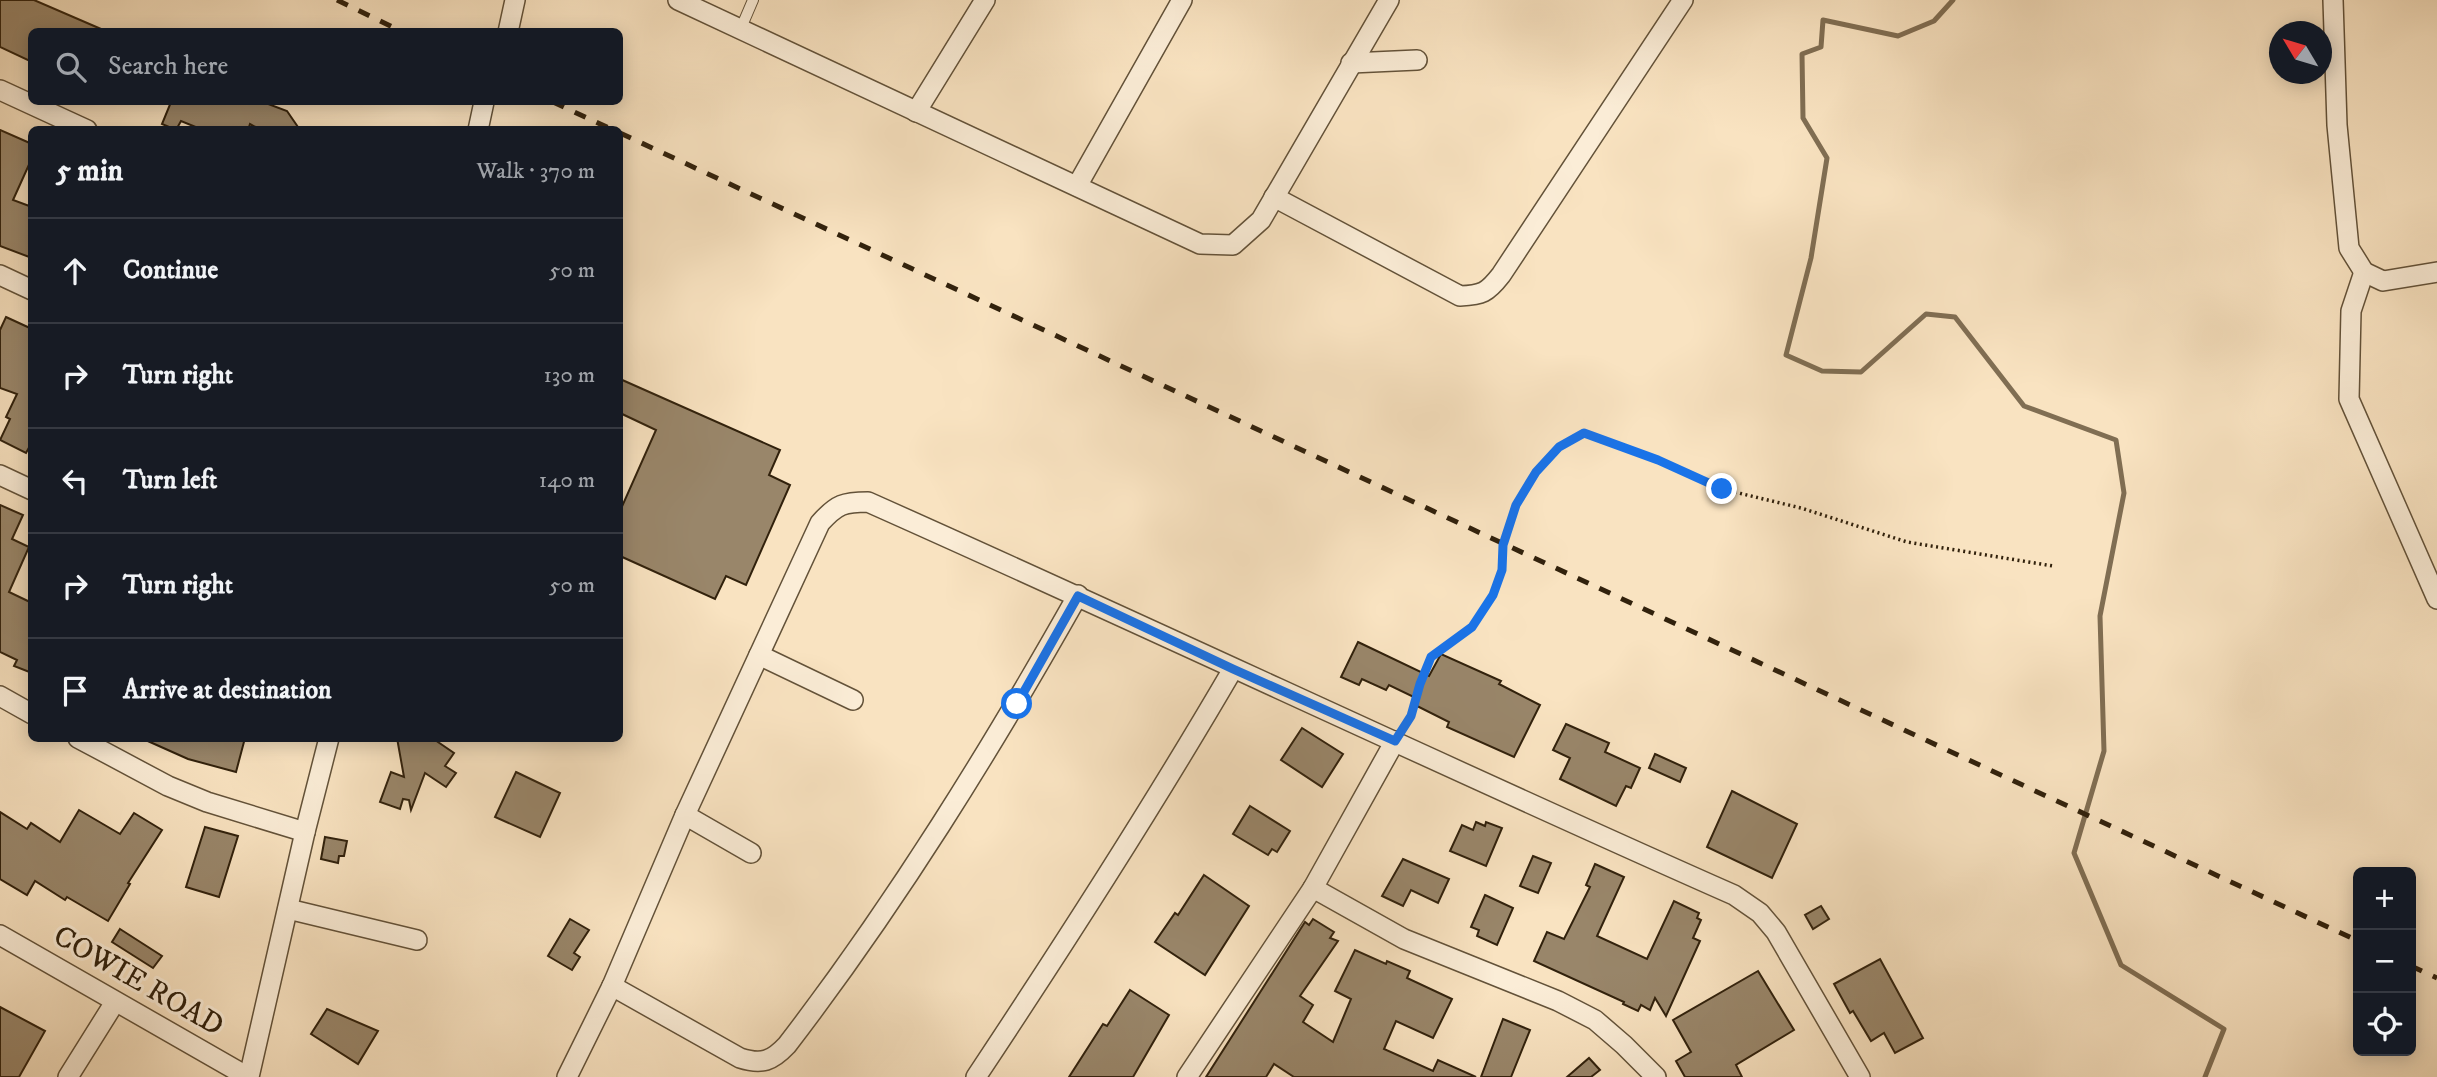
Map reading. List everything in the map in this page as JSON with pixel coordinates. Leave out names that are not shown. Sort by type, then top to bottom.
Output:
[{"type":"street","points":[[509,28],[515,0]]},
{"type":"street","points":[[678,0],[1200,244],[1233,245],[1261,220],[1389,0]]},
{"type":"street","points":[[916,112],[985,0]]},
{"type":"street","points":[[1077,186],[1182,0]]},
{"type":"street","points":[[1274,197],[1460,296],[1478,295],[1491,289],[1683,0]]},
{"type":"street","points":[[2333,0],[2337,125],[2349,248],[2364,272],[2383,281],[2437,272]]},
{"type":"street","points":[[1351,63],[1417,60]]},
{"type":"street","points":[[0,90],[28,103]]},
{"type":"street","points":[[33,105],[78,126]]},
{"type":"street","points":[[479,126],[483,105]]},
{"type":"street","points":[[2364,272],[2351,311],[2349,399],[2437,598]]},
{"type":"street","points":[[0,275],[28,288]]},
{"type":"street","points":[[0,475],[28,487]]},
{"type":"street","points":[[567,1077],[612,986],[685,816],[820,523],[832,510],[847,502],[868,502],[1734,895],[1760,913],[1776,932],[1860,1077]]},
{"type":"street","points":[[612,986],[740,1058],[755,1063],[767,1062],[776,1056],[822,999],[880,918],[1017,704],[1078,596]]},
{"type":"street","points":[[759,655],[853,700]]},
{"type":"street","points":[[976,1077],[1097,895],[1233,669]]},
{"type":"street","points":[[0,696],[28,712]]},
{"type":"street","points":[[1187,1077],[1313,888],[1395,741]]},
{"type":"street","points":[[248,1077],[305,832],[329,742]]},
{"type":"street","points":[[104,745],[167,786],[207,802],[305,832]]},
{"type":"street","points":[[685,816],[751,853]]},
{"type":"street","points":[[1313,888],[1404,939],[1558,1001],[1595,1020],[1656,1077]]},
{"type":"street","points":[[288,909],[417,940]]},
{"type":"street","name":"COWIE ROAD","points":[[0,935],[248,1077]]},
{"type":"street","points":[[68,1077],[115,1002]]},
{"type":"lane","points":[[741,28],[753,0]]},
{"type":"path","points":[[1395,741],[1411,716],[1431,657],[1472,627],[1493,595],[1502,570],[1503,545],[1516,505],[1536,472],[1559,447],[1584,433],[1658,460],[1722,489],[1801,508],[1907,542],[2053,566]]},
{"type":"building","points":[[0,0],[34,0],[99,28],[28,28],[28,60],[0,47]]},
{"type":"building","points":[[170,105],[271,105],[287,111],[297,126],[193,126],[181,121],[178,126],[162,124]]},
{"type":"building","points":[[0,130],[28,142],[28,167],[13,200],[28,206],[28,256],[0,246]]},
{"type":"building","points":[[6,317],[28,327],[26,453],[0,440],[10,419],[6,417],[17,394],[0,388],[0,330]]},
{"type":"building","points":[[623,380],[780,450],[769,475],[790,485],[746,585],[726,576],[715,599],[623,557],[623,504],[656,430],[623,414]]},
{"type":"building","points":[[0,505],[23,515],[12,539],[28,547],[28,549],[9,592],[28,601],[28,671],[14,666],[17,660],[0,652]]},
{"type":"building","points":[[1358,642],[1429,676],[1441,654],[1501,681],[1499,684],[1540,705],[1514,757],[1447,727],[1449,722],[1415,705],[1418,699],[1389,685],[1386,690],[1362,679],[1359,685],[1341,677]]},
{"type":"building","points":[[1566,724],[1609,743],[1605,752],[1640,768],[1631,788],[1626,786],[1616,806],[1560,779],[1570,758],[1553,750]]},
{"type":"building","points":[[1302,728],[1343,754],[1322,787],[1281,760]]},
{"type":"building","points":[[150,742],[244,742],[236,772],[188,759]]},
{"type":"building","points":[[398,742],[438,742],[454,753],[445,766],[456,773],[446,787],[425,773],[411,810],[409,800],[403,799],[400,809],[380,802],[391,772],[404,777]]},
{"type":"building","points":[[1655,754],[1686,768],[1680,782],[1649,768]]},
{"type":"building","points":[[516,772],[560,793],[540,837],[495,817]]},
{"type":"building","points":[[1732,791],[1797,824],[1772,878],[1707,847]]},
{"type":"building","points":[[1250,806],[1290,831],[1277,852],[1272,849],[1268,855],[1233,834]]},
{"type":"building","points":[[79,810],[120,834],[134,813],[162,830],[128,883],[130,884],[108,921],[67,897],[65,900],[35,881],[27,895],[0,879],[0,812],[27,829],[31,823],[60,842]]},
{"type":"building","points":[[1476,822],[1485,826],[1486,822],[1502,828],[1486,866],[1450,851],[1462,825],[1473,830]]},
{"type":"building","points":[[205,827],[238,836],[219,897],[186,887]]},
{"type":"building","points":[[325,837],[347,841],[344,856],[339,856],[338,863],[321,859]]},
{"type":"building","points":[[1533,856],[1551,863],[1538,893],[1520,886]]},
{"type":"building","points":[[1403,859],[1449,879],[1438,903],[1411,890],[1403,906],[1382,896]]},
{"type":"building","points":[[1595,864],[1624,877],[1597,936],[1647,959],[1674,901],[1699,913],[1697,918],[1701,920],[1693,938],[1700,941],[1666,1016],[1655,998],[1650,1010],[1641,1005],[1638,1011],[1534,961],[1547,932],[1564,939],[1590,887],[1586,885]]},
{"type":"building","points":[[1204,875],[1249,906],[1205,975],[1155,942],[1175,913],[1178,915]]},
{"type":"building","points":[[1485,895],[1513,908],[1497,945],[1477,936],[1479,930],[1471,927]]},
{"type":"building","points":[[1821,906],[1829,919],[1813,929],[1805,915]]},
{"type":"building","points":[[570,919],[589,930],[574,953],[580,957],[572,970],[548,956]]},
{"type":"building","points":[[1313,919],[1334,932],[1330,938],[1338,941],[1300,996],[1313,1005],[1303,1022],[1333,1042],[1351,999],[1335,991],[1355,950],[1410,971],[1407,978],[1452,999],[1433,1038],[1396,1021],[1384,1049],[1433,1071],[1438,1060],[1476,1077],[1294,1077],[1274,1064],[1266,1077],[1206,1077],[1305,922],[1309,925]]},
{"type":"building","points":[[120,929],[162,956],[153,968],[112,942]]},
{"type":"building","points":[[1880,959],[1923,1038],[1895,1053],[1884,1033],[1871,1041],[1853,1011],[1850,1013],[1834,984]]},
{"type":"building","points":[[1758,971],[1794,1030],[1736,1065],[1742,1077],[1685,1077],[1676,1061],[1691,1052],[1673,1020]]},
{"type":"building","points":[[1130,990],[1169,1015],[1133,1077],[1069,1077],[1103,1024],[1107,1026]]},
{"type":"building","points":[[0,1007],[45,1031],[19,1077],[0,1077]]},
{"type":"building","points":[[327,1009],[378,1031],[358,1064],[311,1034]]},
{"type":"building","points":[[1503,1019],[1530,1030],[1511,1077],[1481,1077]]},
{"type":"building","points":[[1589,1058],[1600,1070],[1591,1077],[1567,1077]]},
{"type":"waterway","points":[[1953,0],[1934,21],[1898,36],[1823,20],[1821,47],[1802,54],[1803,118],[1827,158],[1811,258],[1786,355],[1822,371],[1861,372],[1926,314],[1955,317],[2024,406],[2116,440],[2124,493],[2100,616],[2104,751],[2074,853],[2121,965],[2224,1029],[2205,1077]]},
{"type":"railway","points":[[337,0],[395,28]]},
{"type":"railway","points":[[559,105],[604,126]]},
{"type":"railway","points":[[623,134],[2353,939]]},
{"type":"railway","points":[[2416,968],[2437,978]]},
{"type":"route","points":[[1017,704],[1078,596],[1395,741],[1411,716],[1431,657],[1472,627],[1493,595],[1502,570],[1503,545],[1516,505],[1536,472],[1559,447],[1584,433],[1658,460],[1722,489]]}]
